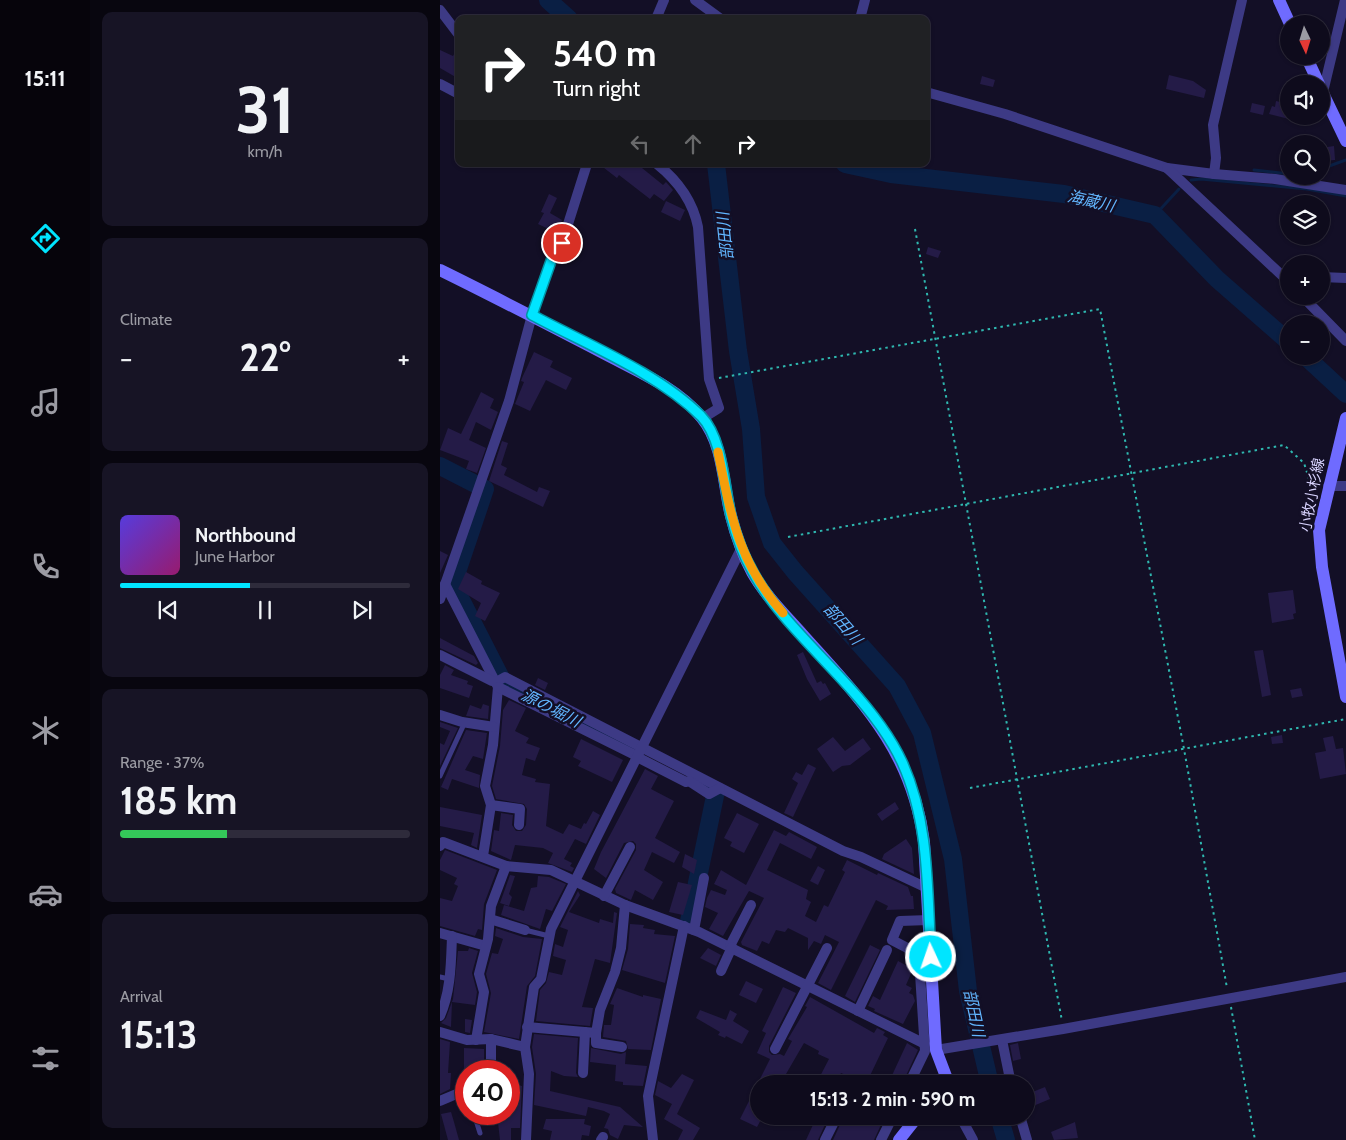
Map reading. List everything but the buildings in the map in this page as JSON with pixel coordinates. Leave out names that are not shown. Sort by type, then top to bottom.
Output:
[{"type":"street","points":[[658,15],[664,0]]},
{"type":"street","points":[[695,0],[715,15]]},
{"type":"street","points":[[861,15],[865,0]]},
{"type":"street","points":[[1214,174],[1216,158],[1213,125],[1242,0]]},
{"type":"street","points":[[1279,0],[1286,15]]},
{"type":"street","points":[[1325,75],[1345,0]]},
{"type":"street","points":[[440,10],[455,30]]},
{"type":"street","points":[[440,84],[455,92]]},
{"type":"street","points":[[930,93],[1024,120],[1167,168],[1275,179],[1346,190]]},
{"type":"street","points":[[1330,107],[1346,141]]},
{"type":"street","points":[[440,598],[475,493],[509,401],[532,315],[557,244],[562,243],[586,167]]},
{"type":"street","points":[[660,167],[672,178],[692,206],[698,227],[710,379],[719,408],[703,418]]},
{"type":"street","points":[[1167,168],[1280,272]]},
{"type":"street","points":[[440,270],[532,315],[656,381],[683,400],[703,418],[718,449],[731,516],[741,549],[753,573],[770,598],[882,728],[896,751],[909,781],[922,826],[936,1050],[944,1075]]},
{"type":"street","points":[[1330,277],[1346,278]]},
{"type":"street","points":[[1311,305],[1346,341]]},
{"type":"street","name":"小牧小杉線","points":[[1346,418],[1328,486],[1319,530],[1322,567],[1346,697]]},
{"type":"street","points":[[1328,486],[1346,486]]},
{"type":"street","points":[[526,1140],[529,1074],[525,1047],[527,1027],[534,987],[541,979],[549,936],[560,906],[574,882],[741,549]]},
{"type":"street","points":[[445,584],[499,682],[485,786],[491,805],[483,856]]},
{"type":"street","points":[[440,655],[499,682],[639,752],[720,788],[843,851],[861,857],[927,888]]},
{"type":"street","points":[[440,715],[494,728]]},
{"type":"street","points":[[639,752],[686,782],[689,781],[709,794],[720,788]]},
{"type":"street","points":[[491,805],[520,810],[519,825]]},
{"type":"street","points":[[440,846],[443,842],[506,866],[551,870],[625,905],[684,926],[731,947],[925,1044]]},
{"type":"street","points":[[604,896],[630,847]]},
{"type":"street","points":[[476,1040],[484,992],[479,974],[486,946],[491,906],[506,866]]},
{"type":"street","points":[[694,930],[704,878]]},
{"type":"street","points":[[622,1047],[596,1043],[596,1033],[600,1010],[617,964],[625,905]]},
{"type":"street","points":[[721,971],[751,905]]},
{"type":"street","points":[[490,919],[525,930]]},
{"type":"street","points":[[913,1075],[925,1051],[919,958],[915,952],[892,940],[900,921],[929,920]]},
{"type":"street","points":[[653,1140],[648,1096],[684,926]]},
{"type":"street","points":[[440,933],[486,946]]},
{"type":"street","points":[[440,1016],[446,1002],[445,978],[452,936]]},
{"type":"street","points":[[775,1049],[827,948]]},
{"type":"street","points":[[858,1011],[887,950]]},
{"type":"street","points":[[936,1050],[997,1041],[1346,977]]},
{"type":"street","points":[[527,1027],[596,1033]]},
{"type":"street","points":[[440,1032],[468,1040],[491,1040],[525,1047]]},
{"type":"street","points":[[583,1073],[585,1032]]},
{"type":"street","points":[[491,1040],[491,1060]]},
{"type":"street","points":[[997,1041],[1008,1075]]},
{"type":"street","points":[[440,1100],[455,1095]]},
{"type":"street","points":[[825,1140],[832,1125]]},
{"type":"street","points":[[881,1140],[888,1125]]},
{"type":"street","points":[[899,1140],[911,1125]]},
{"type":"street","points":[[965,1125],[973,1140]]},
{"type":"street","points":[[1023,1125],[1027,1140]]},
{"type":"lane","points":[[440,776],[464,722]]},
{"type":"lane","points":[[525,930],[549,936]]},
{"type":"lane","points":[[477,1125],[480,1134]]},
{"type":"path","points":[[915,229],[934,338],[1019,780],[1063,1029]]},
{"type":"path","points":[[721,377],[1100,309],[1184,749],[1255,1140]]},
{"type":"path","points":[[788,537],[1284,445],[1304,463],[1315,499],[1322,512]]},
{"type":"path","points":[[970,788],[1346,719]]},
{"type":"waterway","name":"海蔵川","points":[[548,0],[565,15]]},
{"type":"waterway","points":[[1330,166],[1346,160]]},
{"type":"waterway","name":"部田川","points":[[716,167],[738,351],[751,429],[756,497],[772,543],[795,572],[897,686],[922,733],[953,859],[968,991],[988,1075]]},
{"type":"waterway","name":"海蔵川","points":[[859,167],[891,174],[1064,194],[1155,215],[1217,279],[1280,334]]},
{"type":"waterway","points":[[1254,170],[1280,173]]},
{"type":"waterway","points":[[1191,180],[1201,179],[1307,189],[1346,196]]},
{"type":"waterway","points":[[1155,215],[1179,189]]},
{"type":"waterway","name":"海蔵川","points":[[1315,365],[1346,394]]},
{"type":"waterway","name":"源の堀川","points":[[440,466],[485,489],[453,584],[504,684],[631,747]]},
{"type":"waterway","name":"源の堀川","points":[[689,921],[715,796],[711,789],[699,782]]},
{"type":"waterway","name":"部田川","points":[[1002,1125],[1006,1140]]},
{"type":"slow traffic","points":[[718,452],[731,516],[741,549],[753,573],[783,613]]},
{"type":"route","points":[[562,243],[557,244],[532,315],[656,381],[683,400],[703,418],[718,449],[731,516],[741,549],[753,573],[770,598],[882,728],[903,763],[922,826],[931,957]]}]
